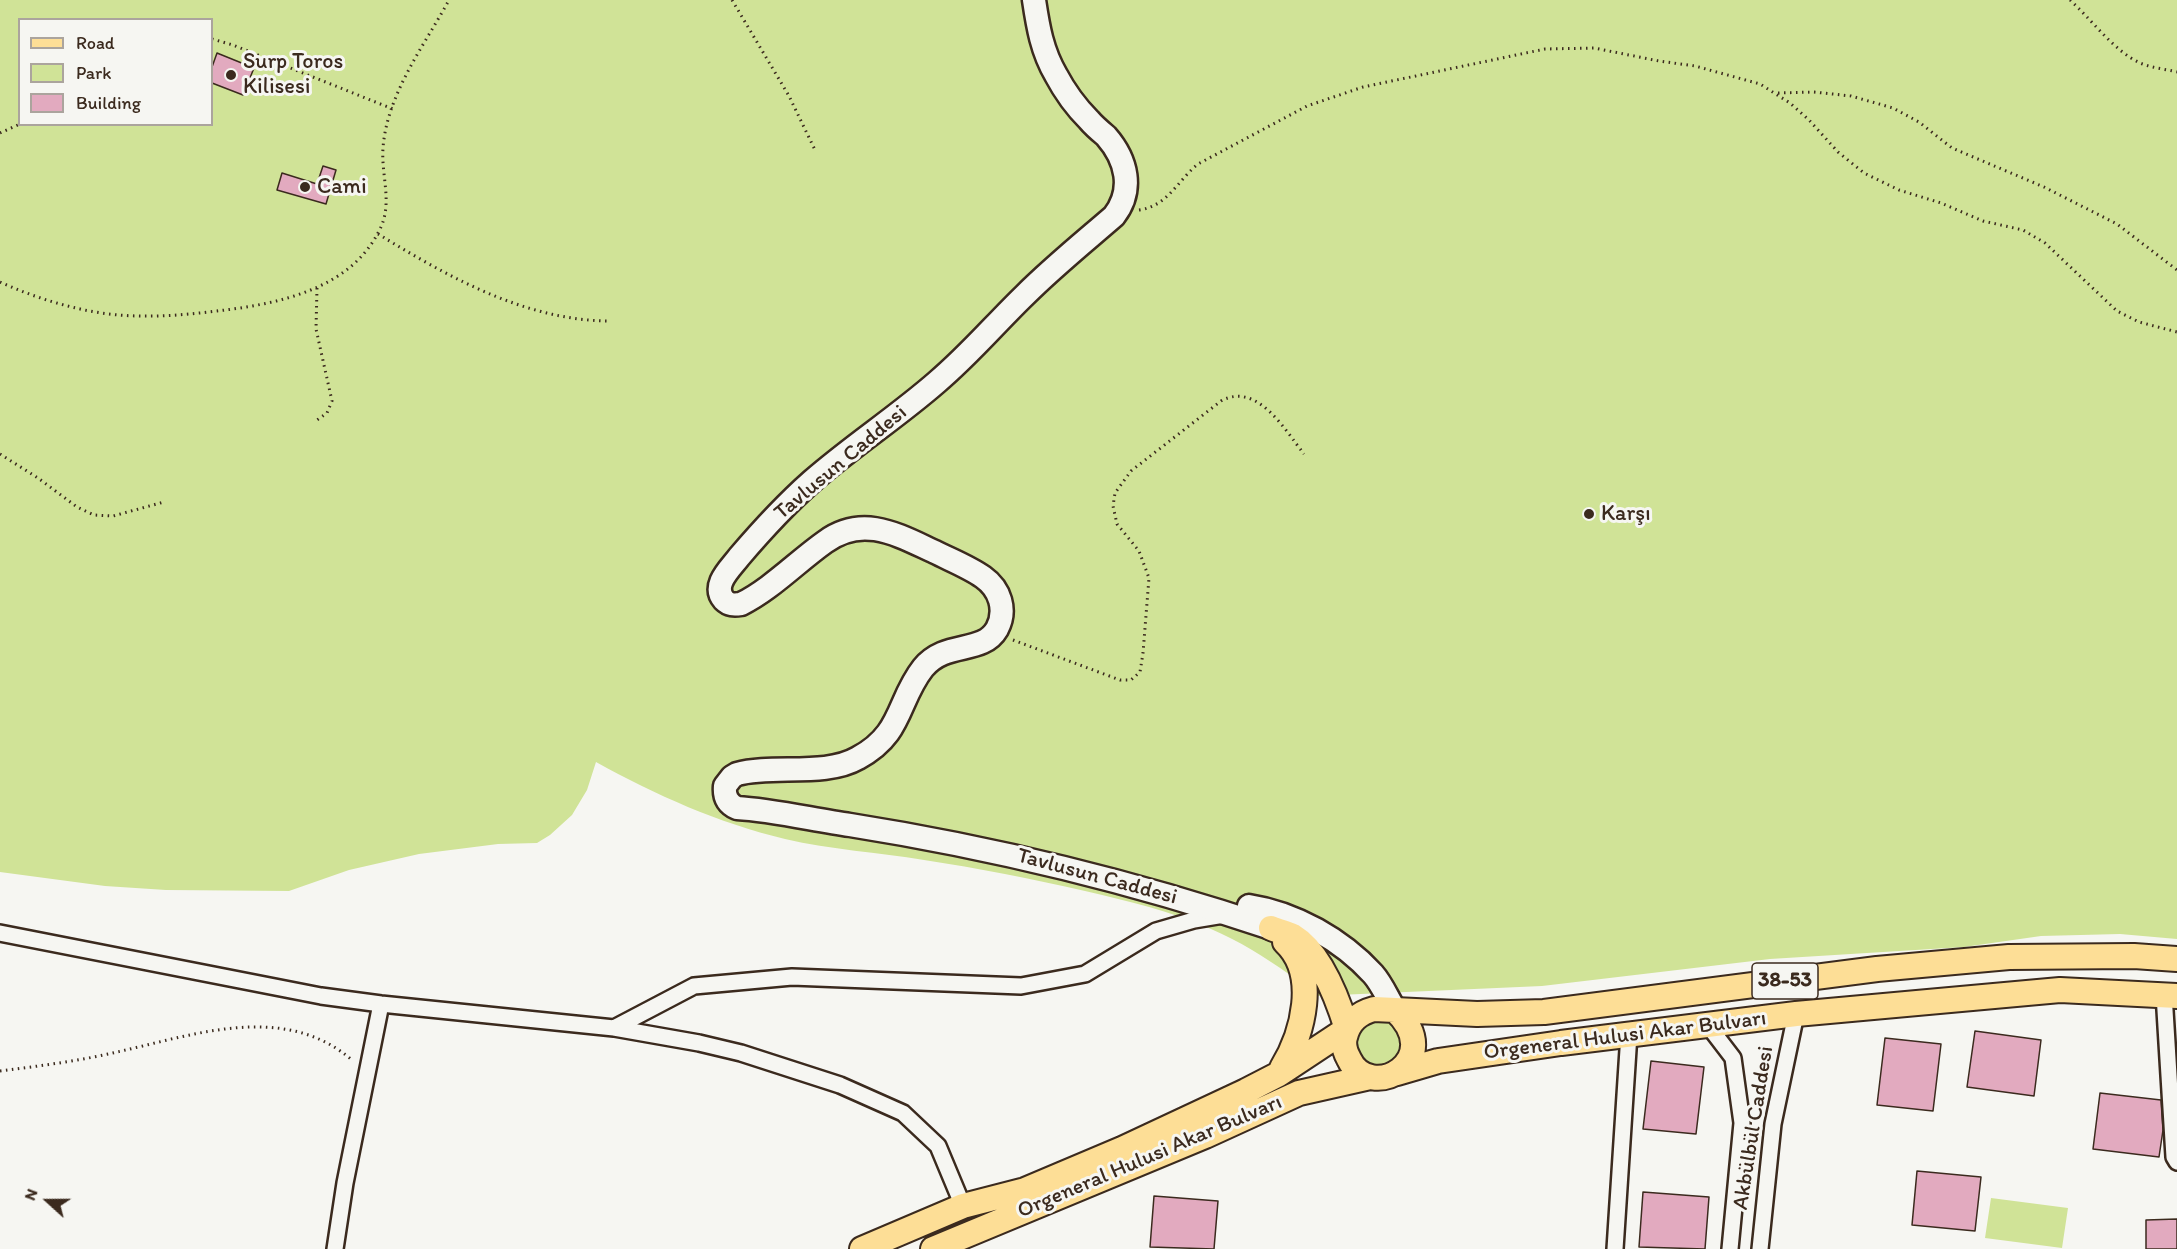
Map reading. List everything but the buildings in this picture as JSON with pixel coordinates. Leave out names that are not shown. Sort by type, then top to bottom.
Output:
[{"type":"main road","points":[[1270,928],[1293,937],[1316,961],[1340,1005],[1347,1029]]},
{"type":"main road","points":[[1270,928],[1291,947],[1299,959],[1305,997],[1298,1038],[1279,1074]]},
{"type":"main road","name":"Orgeneral Hulusi Akar Bulvarı","points":[[1395,1010],[1477,1014],[1544,1012],[1877,969],[2009,957],[2134,956],[2177,959]]},
{"type":"main road","name":"Orgeneral Hulusi Akar Bulvarı","points":[[1397,1073],[1438,1061],[1629,1034],[1796,1014],[2060,990],[2170,995]]},
{"type":"main road","points":[[1374,1009],[1395,1010],[1409,1026],[1413,1036],[1413,1047],[1405,1066],[1397,1073],[1383,1078],[1370,1077],[1359,1072],[1351,1064],[1346,1053],[1344,1041],[1347,1029],[1354,1019],[1364,1012],[1374,1009]]},
{"type":"main road","name":"Orgeneral Hulusi Akar Bulvarı","points":[[861,1249],[963,1206],[1035,1186],[1166,1129],[1279,1074],[1347,1029]]},
{"type":"main road","name":"Orgeneral Hulusi Akar Bulvarı","points":[[933,1249],[1299,1094],[1370,1077]]},
{"type":"street","points":[[1034,0],[1040,40],[1055,75],[1078,108],[1113,146],[1123,167],[1126,175],[1126,192],[1120,208]]},
{"type":"street","name":"Tavlusun Caddesi","points":[[1120,208],[1114,216],[1025,295],[941,379],[832,465],[792,500],[724,575],[720,586],[724,600],[734,605],[741,604],[833,537],[852,530],[872,528],[894,533],[975,571],[993,585],[998,594],[1002,612],[994,633],[982,643],[944,652],[925,666],[889,733],[868,753],[843,764],[737,774],[725,786],[724,792],[729,802],[737,808],[903,833],[1026,857],[1118,880],[1270,928]]},
{"type":"street","name":"Tavlusun Caddesi","points":[[1187,901],[1254,906],[1298,920],[1341,946],[1374,975],[1395,1010]]},
{"type":"street","points":[[614,1028],[694,986],[792,977],[1022,986],[1085,974],[1156,931],[1194,920],[1231,915]]},
{"type":"street","points":[[0,933],[262,985],[381,1004],[614,1028],[741,1053],[840,1085],[896,1108],[912,1120],[938,1146],[963,1206]]},
{"type":"street","points":[[2170,995],[2174,1157],[2177,1162]]},
{"type":"street","points":[[335,1249],[345,1183],[381,1004]]},
{"type":"street","name":"Akbülbül Caddesi","points":[[1760,1249],[1773,1124],[1796,1014]]},
{"type":"street","name":"Akbülbül Caddesi","points":[[1707,1024],[1732,1058],[1742,1124],[1730,1249]]},
{"type":"street","points":[[1615,1249],[1629,1034]]},
{"type":"path","points":[[0,282],[24,293],[72,308],[147,317],[239,309],[284,300],[316,288],[346,269],[378,234],[387,206],[383,148],[393,109],[404,81],[449,0]]},
{"type":"path","points":[[732,0],[789,96],[815,150]]},
{"type":"path","points":[[2070,0],[2129,57],[2155,68],[2177,72]]},
{"type":"path","points":[[213,39],[233,45],[393,109]]},
{"type":"path","points":[[1120,208],[1137,211],[1153,207],[1168,197],[1187,173],[1198,164],[1281,119],[1335,96],[1389,80],[1545,49],[1594,48],[1695,66],[1749,80],[1776,93],[1809,120],[1838,152],[1864,173],[1899,190],[1941,203],[1983,221],[2023,230],[2045,243],[2117,311],[2139,322],[2177,332]]},
{"type":"path","points":[[1776,93],[1814,92],[1851,96],[1893,108],[1919,122],[1952,148],[2053,191],[2117,224],[2177,270]]},
{"type":"path","points":[[0,133],[18,125]]},
{"type":"path","points":[[378,234],[446,273],[494,295],[568,318],[608,321]]},
{"type":"path","points":[[316,288],[316,329],[332,401],[327,413],[317,420]]},
{"type":"path","points":[[994,633],[1120,681],[1131,680],[1140,672],[1149,578],[1139,550],[1117,524],[1114,515],[1113,499],[1124,478],[1221,401],[1236,395],[1248,396],[1262,405],[1304,454]]},
{"type":"path","points":[[0,454],[77,507],[94,515],[113,516],[164,502]]},
{"type":"path","points":[[0,1071],[115,1053],[217,1029],[261,1027],[292,1030],[320,1039],[345,1054],[366,1075]]},
{"type":"green space","points":[[0,0],[2177,0],[2177,939],[2120,934],[2041,936],[1964,947],[1770,959],[1542,986],[1293,997],[1290,975],[1232,939],[1180,917],[1149,907],[1025,878],[944,863],[785,839],[736,825],[688,807],[596,762],[587,790],[572,815],[550,835],[537,843],[498,844],[419,854],[349,870],[289,891],[166,890],[105,886],[0,872]]},
{"type":"green space","points":[[1363,1018],[1397,1019],[1404,1054],[1382,1069],[1357,1059],[1352,1033]]},
{"type":"green space","points":[[1991,1198],[2068,1208],[2062,1248],[1985,1238]]},
{"type":"place","name":"Surp Toros Kilisesi","points":[[231,75]]},
{"type":"place","name":"Cami","points":[[305,187]]},
{"type":"place","name":"Karşı","points":[[1589,514]]}]
